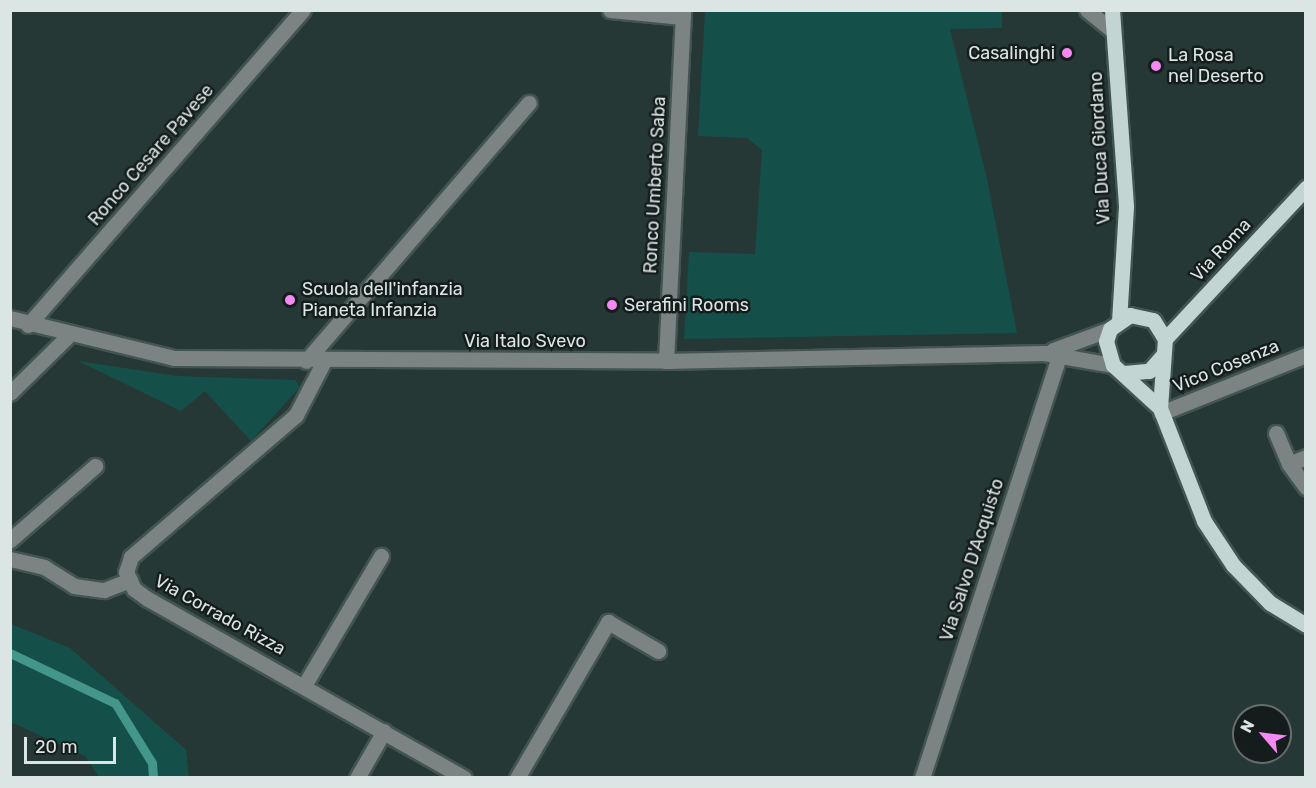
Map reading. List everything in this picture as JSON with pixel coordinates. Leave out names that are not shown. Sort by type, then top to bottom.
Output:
[{"type":"main road","name":"Via Duca Giordano","points":[[1112,10],[1126,207],[1115,325]]},
{"type":"main road","name":"Via Roma","points":[[1165,345],[1305,188]]},
{"type":"main road","points":[[1161,410],[1165,345],[1153,320],[1142,316],[1115,325],[1106,341],[1119,369],[1161,410],[1204,521],[1233,566],[1270,603],[1305,626]]},
{"type":"main road","points":[[1119,369],[1149,371],[1165,345]]},
{"type":"street","name":"Ronco Cesare Pavese","points":[[28,325],[303,10]]},
{"type":"street","points":[[610,10],[683,14]]},
{"type":"street","points":[[1087,10],[1113,31]]},
{"type":"street","name":"Ronco Umberto Saba","points":[[666,361],[683,14]]},
{"type":"street","points":[[306,361],[530,103]]},
{"type":"street","name":"Via Italo Svevo","points":[[10,318],[68,336],[174,358],[306,361],[666,361],[1061,351],[1119,369]]},
{"type":"street","points":[[1061,351],[1115,325]]},
{"type":"street","points":[[10,393],[68,336]]},
{"type":"street","name":"Via Salvo D'Acquisto","points":[[922,777],[1061,351]]},
{"type":"street","name":"Vico Cosenza","points":[[1161,410],[1305,355]]},
{"type":"street","name":"Via Corrado Rizza","points":[[324,361],[296,415],[132,557],[130,580],[148,598],[305,684],[464,777]]},
{"type":"street","points":[[1276,433],[1289,464],[1305,487]]},
{"type":"street","points":[[1289,464],[1305,457]]},
{"type":"street","points":[[10,540],[95,466]]},
{"type":"street","points":[[305,684],[381,556]]},
{"type":"street","points":[[10,559],[44,567],[74,586],[104,590],[130,580]]},
{"type":"street","points":[[517,777],[608,622],[658,651]]},
{"type":"street","points":[[357,777],[384,731]]},
{"type":"green space","points":[[705,11],[1002,11],[1002,28],[950,29],[987,179],[1017,333],[684,339],[689,252],[755,254],[762,150],[747,138],[698,136]]},
{"type":"green space","points":[[78,361],[177,376],[295,380],[300,387],[251,441],[205,391],[181,411]]},
{"type":"green space","points":[[11,624],[70,648],[186,750],[189,777],[99,777],[85,756],[11,722]]},
{"type":"waterway","points":[[10,653],[115,703],[152,763],[153,778]]},
{"type":"place","name":"Casalinghi","points":[[1067,53]]},
{"type":"place","name":"La Rosa nel Deserto","points":[[1156,66]]},
{"type":"place","name":"Scuola dell'infanzia Pianeta Infanzia","points":[[290,300]]},
{"type":"place","name":"Serafini Rooms","points":[[612,305]]}]
